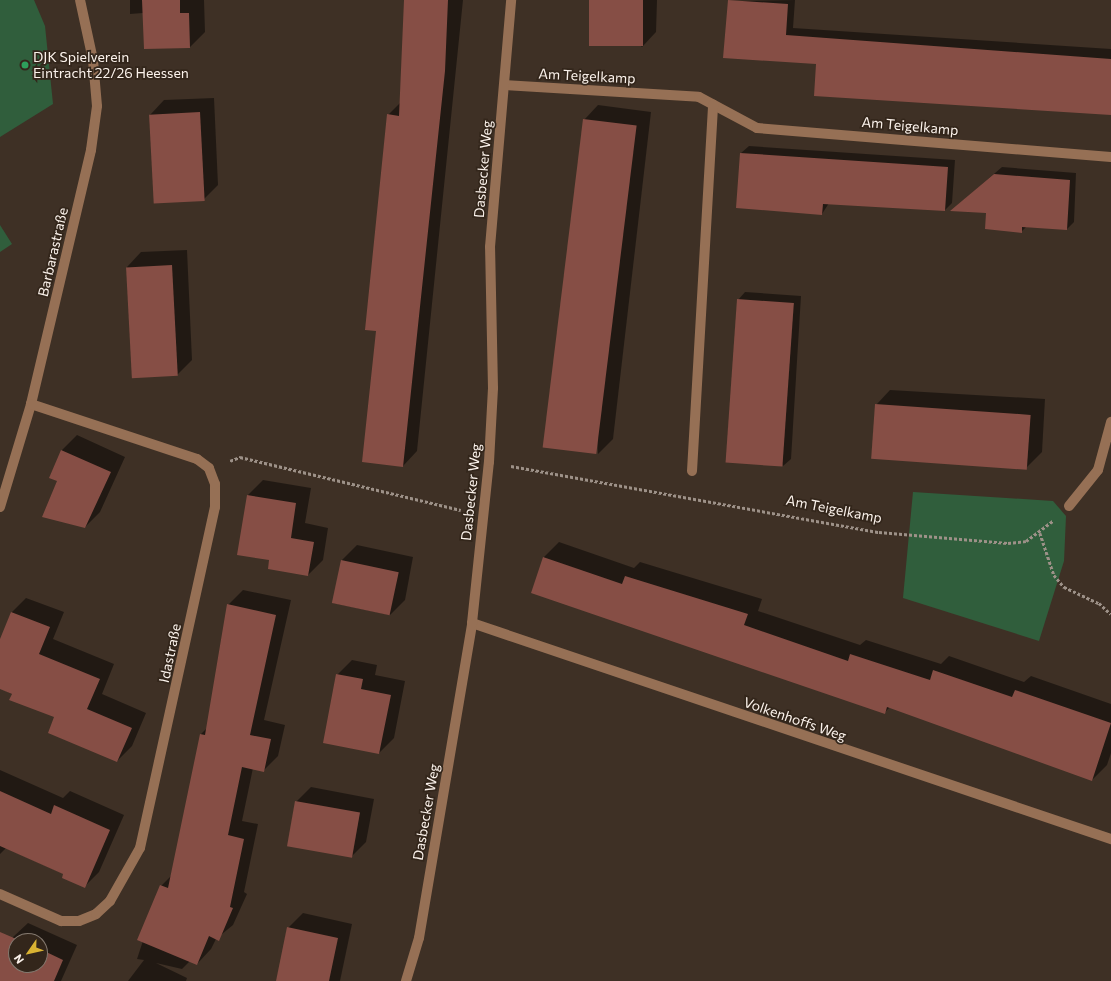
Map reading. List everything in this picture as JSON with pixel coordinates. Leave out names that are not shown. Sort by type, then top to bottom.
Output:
[{"type":"street","name":"Barbarastraße","points":[[0,507],[31,404],[92,150],[97,106],[93,60],[80,0]]},
{"type":"street","name":"Dasbecker Weg","points":[[406,981],[419,938],[472,623],[482,514],[489,462],[493,388],[490,247],[505,86],[511,0]]},
{"type":"street","name":"Am Teigelkamp","points":[[505,86],[699,97],[757,128],[1111,157]]},
{"type":"street","points":[[692,471],[713,105]]},
{"type":"street","points":[[31,404],[181,451],[209,468]]},
{"type":"street","points":[[1070,506],[1098,470],[1111,422]]},
{"type":"street","name":"Idastraße","points":[[0,894],[60,921],[79,922],[96,914],[110,901],[140,848],[215,507],[215,484],[209,468]]},
{"type":"street","name":"Volkenhoffs Weg","points":[[472,623],[1111,839]]},
{"type":"path","points":[[209,468],[240,458],[482,514]]},
{"type":"path","name":"Am Teigelkamp","points":[[489,462],[691,496],[878,532],[1008,543],[1026,541],[1040,533],[1070,506]]},
{"type":"path","points":[[1040,533],[1049,564],[1064,587],[1098,603],[1111,614]]},
{"type":"green space","name":"DJK Spielverein Eintracht 22/26 Heessen","points":[[0,0],[34,0],[45,26],[53,104],[0,137]]},
{"type":"green space","points":[[0,225],[12,244],[0,252]]},
{"type":"green space","points":[[913,492],[1053,501],[1066,516],[1064,561],[1039,641],[903,598]]},
{"type":"building","points":[[142,0],[180,0],[180,13],[189,13],[190,48],[144,49]]},
{"type":"building","points":[[404,0],[448,0],[445,71],[403,467],[362,462],[376,331],[365,330],[387,114],[399,116]]},
{"type":"building","points":[[589,0],[643,0],[643,46],[589,46]]},
{"type":"building","points":[[728,0],[788,4],[786,35],[1111,59],[1111,115],[814,96],[816,64],[723,58]]},
{"type":"building","points":[[200,112],[205,201],[154,204],[149,115]]},
{"type":"building","points":[[583,119],[637,126],[596,454],[543,448]]},
{"type":"building","points":[[740,153],[948,167],[945,211],[823,204],[822,215],[736,208]]},
{"type":"building","points":[[994,174],[1070,180],[1067,230],[1022,227],[1022,233],[985,229],[986,213],[950,211]]},
{"type":"building","points":[[172,265],[178,376],[132,378],[126,267]]},
{"type":"building","points":[[737,299],[794,303],[782,467],[726,463]]},
{"type":"building","points":[[875,404],[1031,415],[1027,470],[871,459]]},
{"type":"building","points":[[61,450],[111,472],[85,528],[42,517],[57,481],[49,478]]},
{"type":"building","points":[[247,495],[296,503],[291,538],[314,542],[308,576],[268,569],[269,560],[237,555]]},
{"type":"building","points":[[543,557],[622,584],[625,576],[748,614],[744,625],[848,661],[850,654],[930,680],[933,670],[1012,697],[1015,690],[1111,723],[1092,781],[887,707],[885,714],[531,593]]},
{"type":"building","points":[[341,560],[399,572],[390,615],[332,603]]},
{"type":"building","points":[[227,604],[276,615],[250,735],[271,739],[264,772],[242,767],[228,835],[244,839],[230,907],[233,908],[219,941],[209,936],[197,965],[137,940],[160,885],[168,888],[200,734],[205,735]]},
{"type":"building","points":[[11,612],[50,627],[39,654],[100,679],[87,709],[132,728],[117,762],[48,733],[54,717],[9,700],[12,694],[0,689],[0,639]]},
{"type":"building","points":[[336,674],[363,679],[361,689],[391,695],[379,754],[323,743]]},
{"type":"building","points":[[0,791],[51,814],[54,805],[110,830],[85,888],[62,878],[63,874],[0,846]]},
{"type":"building","points":[[295,801],[360,812],[352,858],[287,846]]},
{"type":"building","points":[[287,927],[338,938],[329,981],[276,981]]},
{"type":"building","points":[[0,932],[8,935],[8,973],[48,973],[48,953],[63,960],[54,981],[0,981]]},
{"type":"place","name":"DJK Spielverein Eintracht 22/26 Heessen","points":[[25,65]]}]
